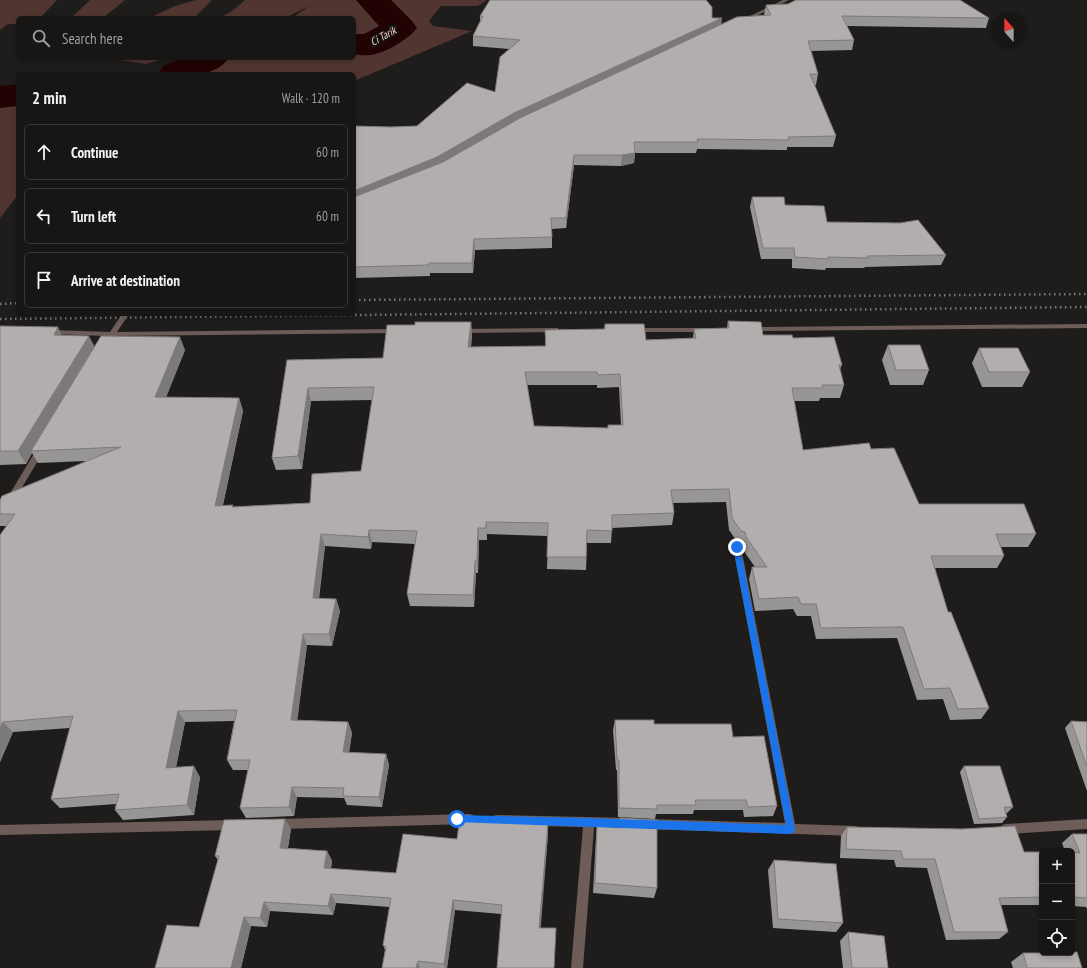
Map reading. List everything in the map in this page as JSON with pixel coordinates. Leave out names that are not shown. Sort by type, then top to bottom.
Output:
[{"type":"street","points":[[736,24],[787,0]]},
{"type":"street","points":[[109,337],[125,316]]},
{"type":"street","points":[[748,329],[1087,326]]},
{"type":"street","points":[[456,331],[566,330]]},
{"type":"street","points":[[630,330],[709,330]]},
{"type":"street","points":[[40,332],[109,337],[400,331]]},
{"type":"street","points":[[0,517],[46,441]]},
{"type":"street","points":[[737,547],[791,830]]},
{"type":"street","points":[[268,824],[484,820],[589,822],[791,830],[868,831]]},
{"type":"street","points":[[577,968],[589,822]]},
{"type":"street","points":[[0,830],[244,824]]},
{"type":"street","points":[[993,830],[1087,824]]},
{"type":"shaded area","points":[[0,0],[57,0],[42,16],[16,16],[16,24],[8,24],[0,30]]},
{"type":"shaded area","points":[[90,0],[125,0],[105,16],[73,16]]},
{"type":"shaded area","points":[[196,0],[212,0],[196,16],[153,16],[175,6]]},
{"type":"shaded area","points":[[245,0],[487,0],[478,6],[441,6],[429,21],[433,26],[472,31],[356,80],[356,72],[167,72],[199,60],[356,60],[356,16],[295,16],[309,6],[289,16],[223,16],[232,11]]},
{"type":"shaded area","points":[[121,60],[159,60],[146,64]]},
{"type":"shaded area","points":[[16,85],[16,198],[0,218],[0,87]]},
{"type":"building","points":[[490,0],[706,0],[712,7],[712,18],[722,18],[514,113],[437,157],[356,190],[356,126],[417,126],[467,83],[495,92],[500,57],[520,40],[473,36],[483,16],[480,16]]},
{"type":"building","points":[[796,0],[960,0],[989,18],[842,16],[854,40],[808,41],[818,74],[810,74],[836,136],[788,137],[789,140],[697,139],[698,142],[634,142],[635,153],[622,155],[574,155],[566,218],[551,218],[552,237],[474,239],[472,263],[429,263],[429,265],[356,267],[356,196],[443,162],[520,118],[737,17],[771,15],[766,5],[788,4]]},
{"type":"building","points":[[752,197],[784,197],[785,205],[824,206],[827,222],[900,223],[918,220],[946,255],[867,256],[868,258],[828,257],[828,259],[795,257],[794,248],[763,248]]},
{"type":"building","points":[[728,321],[761,322],[763,335],[792,335],[793,338],[834,337],[842,365],[839,365],[844,385],[822,385],[823,388],[792,388],[803,450],[869,443],[871,449],[894,448],[919,504],[1024,504],[1036,534],[996,534],[1004,556],[931,556],[948,612],[951,612],[989,708],[958,709],[950,688],[924,689],[903,627],[821,628],[816,604],[801,604],[798,597],[759,599],[752,567],[767,567],[746,537],[745,532],[741,531],[732,518],[729,489],[671,490],[674,513],[612,515],[612,531],[587,530],[586,557],[547,557],[548,523],[486,522],[486,528],[478,528],[477,561],[475,561],[473,595],[407,594],[417,531],[369,530],[368,537],[321,534],[313,598],[336,599],[329,634],[303,634],[291,720],[348,722],[343,752],[386,754],[379,797],[343,796],[344,788],[292,787],[289,807],[240,808],[250,760],[227,760],[237,710],[178,711],[166,768],[194,766],[187,805],[115,810],[119,794],[51,799],[73,716],[3,722],[0,728],[0,535],[15,514],[0,514],[0,500],[2,496],[121,447],[31,451],[101,336],[180,337],[155,397],[239,398],[215,506],[233,505],[232,507],[310,503],[312,474],[361,471],[374,387],[308,388],[298,456],[272,458],[287,360],[383,358],[387,325],[415,325],[415,322],[471,322],[468,347],[546,346],[545,330],[605,329],[605,324],[644,324],[646,340],[696,338],[694,329],[729,328]],"holes":[[[525,372],[597,372],[598,375],[620,374],[623,425],[608,425],[608,428],[534,426]]]},
{"type":"building","points":[[0,326],[58,327],[54,335],[89,336],[18,451],[0,451]]},
{"type":"building","points":[[888,345],[920,345],[929,370],[896,370]]},
{"type":"building","points":[[979,348],[1018,348],[1030,372],[989,372]]},
{"type":"building","points":[[615,720],[654,720],[654,724],[731,724],[733,737],[764,736],[777,806],[748,807],[746,800],[695,800],[696,805],[657,805],[657,809],[619,808],[619,760],[617,760]]},
{"type":"building","points":[[1071,721],[1087,722],[1087,767]]},
{"type":"building","points":[[964,766],[1000,766],[1013,807],[1004,807],[1007,817],[979,819]]},
{"type":"building","points":[[460,817],[548,823],[539,928],[556,928],[554,968],[497,968],[502,905],[453,900],[444,964],[418,961],[416,968],[382,968],[386,947],[383,945],[391,898],[331,894],[328,906],[264,902],[260,918],[244,917],[231,968],[155,968],[167,925],[199,927],[219,856],[215,856],[224,820],[285,819],[280,848],[327,851],[324,868],[396,873],[403,834],[457,839]]},
{"type":"building","points":[[620,818],[657,820],[657,888],[595,883],[597,826],[620,828]]},
{"type":"building","points":[[1015,826],[1024,852],[1039,852],[1039,897],[999,898],[1008,932],[954,932],[935,859],[903,859],[901,851],[846,849],[847,827],[962,829]]},
{"type":"building","points":[[1072,834],[1087,834],[1087,898],[1075,897],[1075,852],[1080,853]]},
{"type":"building","points":[[774,860],[836,864],[843,923],[778,919]]},
{"type":"building","points":[[848,932],[884,936],[888,968],[852,968]]},
{"type":"building","points":[[1075,952],[1077,952],[1082,968],[1027,968],[1023,953],[1039,953],[1039,956],[1075,956]]},
{"type":"waterway","name":"Ci Tarik","points":[[356,44],[370,45],[400,28],[372,0]]},
{"type":"waterway","name":"Ci Tarik","points":[[180,72],[207,60]]},
{"type":"waterway","name":"Ci Tarik","points":[[0,97],[16,95]]},
{"type":"railway","points":[[356,300],[1087,294]]},
{"type":"railway","points":[[0,304],[16,303]]},
{"type":"railway","points":[[356,315],[1087,307]]},
{"type":"railway","points":[[0,319],[272,316]]},
{"type":"route","points":[[457,819],[589,822],[791,830],[737,547]]}]
